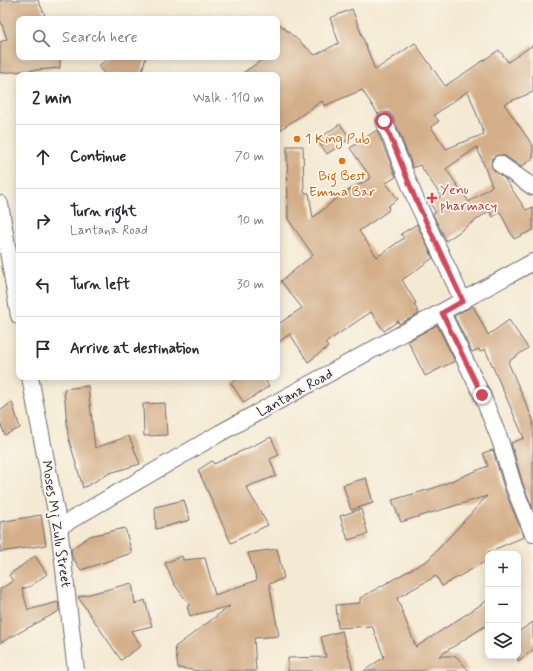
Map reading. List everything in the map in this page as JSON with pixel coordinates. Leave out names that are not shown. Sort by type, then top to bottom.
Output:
[{"type":"street","points":[[384,121],[415,198],[463,301]]},
{"type":"street","points":[[500,164],[533,187]]},
{"type":"street","points":[[0,204],[6,284],[16,309]]},
{"type":"street","name":"Lantana Road","points":[[58,527],[220,433],[533,262]]},
{"type":"street","points":[[442,313],[482,395],[500,440],[514,487],[533,534]]},
{"type":"street","name":"Moses Mj Zulu Street","points":[[31,380],[58,527],[76,671]]},
{"type":"building","points":[[0,0],[38,0],[45,15],[16,16],[16,60],[60,60],[60,68],[0,73],[0,42],[7,39],[0,19]]},
{"type":"building","points":[[352,9],[375,70],[415,43],[445,86],[499,50],[508,62],[533,45],[533,92],[504,104],[533,146],[533,158],[521,167],[505,156],[496,155],[492,158],[491,164],[492,168],[505,179],[526,210],[533,207],[533,230],[514,239],[500,212],[493,217],[489,211],[446,241],[433,214],[436,212],[430,204],[441,196],[420,165],[413,168],[393,117],[390,113],[386,112],[378,114],[362,90],[324,106],[322,101],[280,130],[280,72],[244,72],[262,60],[280,60],[280,25],[315,55],[339,43],[330,18]],"holes":[[[468,91],[484,134],[446,149],[431,127],[439,121],[434,115]],[[477,147],[492,186],[469,202],[446,169]]]},
{"type":"building","points":[[107,60],[145,60],[142,72],[103,72],[98,66]]},
{"type":"building","points":[[340,124],[350,138],[327,154],[317,140]]},
{"type":"building","points":[[377,130],[396,177],[386,183],[398,199],[389,205],[388,211],[359,231],[377,257],[404,238],[401,234],[417,224],[433,258],[402,280],[416,303],[414,304],[419,314],[399,324],[398,321],[384,331],[371,312],[325,343],[328,347],[308,362],[290,334],[280,341],[280,323],[302,308],[281,281],[313,255],[288,219],[287,146],[303,146],[304,193],[309,193],[313,218],[339,196],[371,178],[350,148]]},
{"type":"building","points":[[473,306],[488,335],[509,320],[528,348],[508,362],[533,420],[533,509],[523,484],[511,443],[524,438],[485,349],[480,352],[479,349],[472,352],[454,316]]},
{"type":"building","points":[[437,325],[455,361],[425,376],[408,341]]},
{"type":"building","points":[[236,380],[265,380],[269,386],[244,403],[231,383]]},
{"type":"building","points":[[88,386],[95,448],[129,436],[140,464],[110,473],[83,488],[68,436],[64,389]]},
{"type":"building","points":[[12,402],[20,428],[5,435],[0,423],[0,411]]},
{"type":"building","points":[[165,403],[167,435],[144,436],[143,404]]},
{"type":"building","points":[[271,437],[279,455],[270,459],[276,476],[246,487],[268,525],[231,543],[198,470],[212,461],[214,464]]},
{"type":"building","points":[[493,450],[505,491],[524,537],[490,551],[485,551],[485,562],[442,586],[436,576],[397,598],[416,647],[485,602],[485,626],[439,656],[456,656],[469,671],[364,671],[384,657],[372,626],[338,628],[336,605],[360,603],[360,598],[428,560],[487,496],[401,522],[392,500],[434,488],[488,466],[483,453]]},
{"type":"building","points":[[366,478],[373,503],[351,510],[343,485]]},
{"type":"building","points":[[184,500],[190,520],[156,529],[155,507]]},
{"type":"building","points":[[361,509],[368,534],[348,540],[340,516]]},
{"type":"building","points":[[41,515],[46,545],[0,552],[0,522]]},
{"type":"building","points":[[125,528],[132,553],[81,570],[72,557],[71,549],[90,536]]},
{"type":"building","points":[[277,549],[284,578],[269,584],[279,636],[254,638],[256,671],[200,671],[178,668],[175,647],[230,606],[190,616],[187,606],[190,605],[174,584],[165,563],[182,556],[183,560],[205,558],[215,595],[257,580],[248,553]]},
{"type":"building","points":[[35,556],[47,574],[31,586],[22,589],[28,610],[58,602],[59,611],[0,643],[0,589],[13,581],[9,575]]},
{"type":"building","points":[[132,583],[135,604],[145,600],[152,626],[131,631],[141,646],[121,660],[78,597]]},
{"type":"building","points":[[533,622],[533,650],[521,659],[521,630]]},
{"type":"building","points":[[342,631],[353,671],[288,671],[288,658],[326,657],[321,637]]},
{"type":"place","name":"1 King Pub","points":[[297,139]]},
{"type":"place","name":"Big Best Emma Bar","points":[[342,161]]},
{"type":"place","name":"Yenu pharmacy","points":[[432,198]]},
{"type":"route","points":[[384,121],[415,198],[463,301],[442,313],[482,395]]}]
